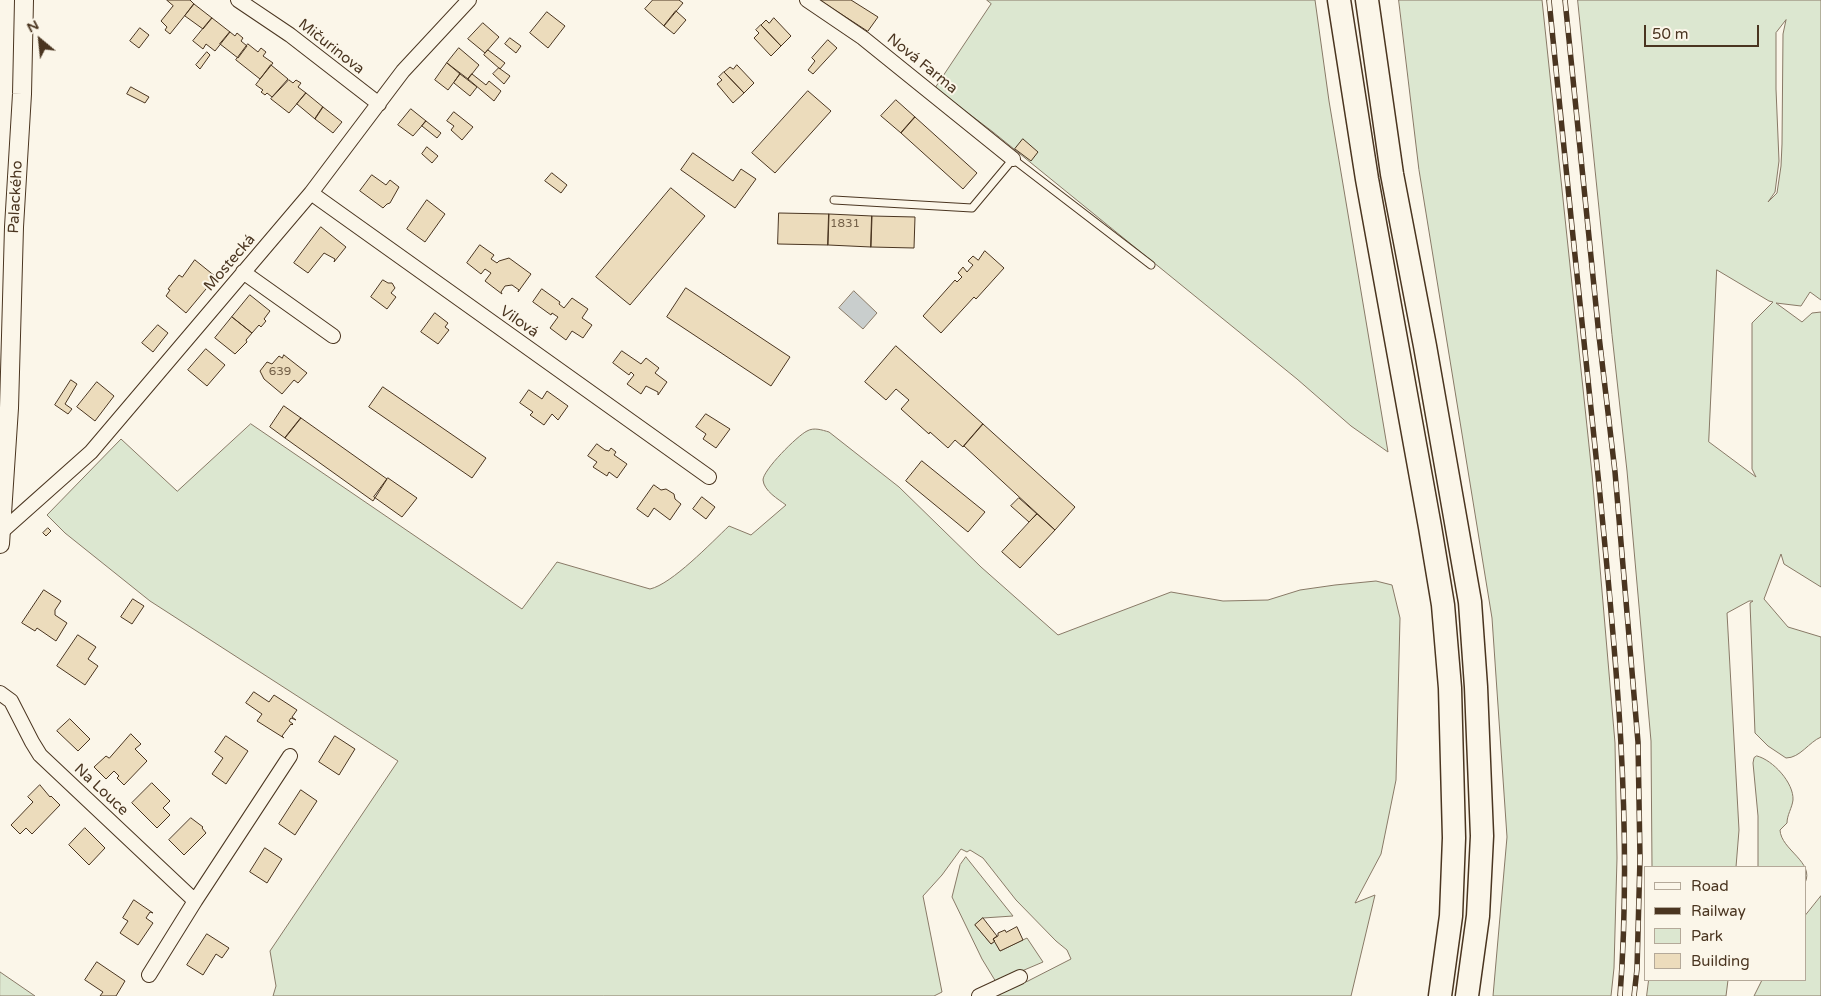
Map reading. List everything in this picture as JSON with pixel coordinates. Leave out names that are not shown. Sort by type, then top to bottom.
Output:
[{"type":"highway","points":[[1339,0],[1367,179],[1443,605],[1450,688],[1454,838],[1452,916],[1440,996]]},
{"type":"highway","points":[[1367,0],[1392,174],[1470,602],[1476,687],[1482,836],[1478,916],[1467,996]]},
{"type":"street","name":"Palackého","points":[[0,536],[9,408],[14,227],[22,94],[24,0]]},
{"type":"street","name":"Mičurinova","points":[[238,0],[290,35],[379,104]]},
{"type":"street","name":"Mostecká","points":[[0,536],[91,452],[311,193],[403,71],[469,0]]},
{"type":"street","name":"Nová Farma","points":[[807,0],[863,38],[1013,159]]},
{"type":"street","name":"Vilová","points":[[311,193],[709,476]]},
{"type":"street","points":[[243,272],[333,336]]},
{"type":"street","name":"Na Louce","points":[[0,693],[11,701],[40,755],[194,901]]},
{"type":"street","points":[[149,974],[194,901],[290,756]]},
{"type":"street","points":[[979,996],[1020,977]]},
{"type":"lane","points":[[834,200],[972,208],[1013,159]]},
{"type":"lane","name":"Nová Farma","points":[[1013,159],[1151,265]]},
{"type":"green space","points":[[987,0],[1315,0],[1329,101],[1388,452],[1351,426],[1297,379],[993,132],[935,88],[991,4]]},
{"type":"green space","points":[[1399,0],[1542,0],[1592,474],[1615,743],[1617,858],[1614,968],[1611,996],[1493,996],[1507,837],[1492,618],[1419,170]]},
{"type":"green space","points":[[1578,0],[1821,0],[1821,300],[1810,292],[1801,306],[1776,303],[1802,322],[1812,313],[1821,312],[1821,587],[1784,564],[1781,554],[1764,599],[1788,627],[1821,637],[1821,737],[1800,753],[1786,758],[1768,746],[1755,733],[1750,603],[1753,601],[1749,601],[1727,613],[1739,830],[1736,866],[1652,866],[1651,741],[1627,471]],"holes":[[[1786,20],[1783,34],[1781,166],[1777,193],[1768,202],[1775,192],[1779,161],[1776,33]],[[1717,270],[1773,302],[1752,323],[1752,469],[1756,477],[1709,442]]]},
{"type":"green space","points":[[251,424],[522,609],[557,562],[650,589],[659,586],[680,571],[729,526],[751,535],[786,505],[766,488],[763,480],[764,475],[774,461],[796,439],[807,431],[815,429],[829,432],[899,487],[981,567],[1058,635],[1171,592],[1223,601],[1268,600],[1300,590],[1335,585],[1376,581],[1392,585],[1400,618],[1396,780],[1381,854],[1355,903],[1375,895],[1351,996],[991,996],[1028,981],[1071,959],[1067,950],[1016,900],[983,858],[970,850],[967,852],[961,849],[942,875],[923,896],[942,992],[934,996],[273,996],[276,986],[270,951],[398,761],[150,601],[65,533],[47,515],[121,439],[177,491]]},
{"type":"green space","points":[[1757,756],[1770,762],[1781,773],[1790,787],[1793,800],[1787,823],[1780,830],[1786,844],[1804,866],[1758,866],[1758,816],[1754,758]]},
{"type":"green space","points":[[966,857],[1013,916],[983,918],[975,925],[991,944],[995,941],[1000,951],[1027,938],[1043,962],[996,982],[982,959],[952,897],[960,865]]},
{"type":"green space","points":[[1821,896],[1821,996],[1754,996],[1762,981],[1806,981],[1806,915]]},
{"type":"green space","points":[[0,972],[35,996],[0,996]]},
{"type":"green space","points":[[1649,981],[1728,981],[1726,996],[1647,996]]},
{"type":"shaded area","points":[[854,291],[877,313],[863,329],[839,308]]},
{"type":"building","points":[[167,0],[190,0],[194,4],[170,34],[165,30],[167,27],[161,21],[173,6]]},
{"type":"building","points":[[653,0],[679,0],[683,3],[664,26],[645,9]]},
{"type":"building","points":[[820,0],[851,0],[878,17],[868,31]]},
{"type":"building","points":[[194,4],[212,18],[203,29],[185,16]]},
{"type":"building","points":[[676,11],[686,20],[674,34],[664,26]]},
{"type":"building","points":[[547,12],[565,26],[548,48],[530,33]]},
{"type":"building","points":[[212,18],[230,32],[215,51],[206,44],[203,49],[193,41]]},
{"type":"building","points":[[774,18],[791,36],[781,46],[761,25],[766,20],[769,23]]},
{"type":"building","points":[[483,23],[499,37],[485,53],[468,39]]},
{"type":"building","points":[[761,25],[781,46],[771,56],[754,38],[759,33],[756,30]]},
{"type":"building","points":[[140,28],[149,35],[139,48],[130,41]]},
{"type":"building","points":[[230,32],[235,36],[237,33],[243,38],[241,41],[247,46],[238,58],[220,44]]},
{"type":"building","points":[[510,38],[521,46],[516,53],[505,44]]},
{"type":"building","points":[[828,40],[837,48],[813,74],[808,70],[815,61],[812,58]]},
{"type":"building","points":[[248,44],[258,52],[261,48],[266,52],[263,56],[273,63],[260,79],[236,60]]},
{"type":"building","points":[[459,48],[479,65],[468,79],[447,63]]},
{"type":"building","points":[[488,50],[505,63],[500,69],[484,55]]},
{"type":"building","points":[[207,52],[210,55],[200,69],[196,65]]},
{"type":"building","points":[[447,63],[460,74],[448,90],[435,80]]},
{"type":"building","points":[[271,65],[288,79],[272,97],[267,93],[265,95],[261,92],[263,90],[256,85]]},
{"type":"building","points":[[737,65],[754,83],[744,93],[724,72],[730,67],[733,69]]},
{"type":"building","points":[[499,68],[510,76],[504,84],[493,74]]},
{"type":"building","points":[[724,72],[744,93],[733,103],[717,84],[722,80],[719,77]]},
{"type":"building","points":[[460,74],[477,87],[470,96],[454,83]]},
{"type":"building","points":[[472,74],[486,85],[489,81],[501,91],[494,101],[468,79]]},
{"type":"building","points":[[289,80],[293,83],[296,80],[301,83],[298,87],[306,93],[289,113],[271,99]]},
{"type":"building","points":[[131,87],[149,97],[145,103],[127,94]]},
{"type":"building","points":[[808,91],[831,111],[775,173],[752,153]]},
{"type":"building","points":[[306,93],[323,107],[315,119],[297,104]]},
{"type":"building","points":[[896,100],[915,117],[901,133],[881,116]]},
{"type":"building","points":[[323,107],[342,122],[333,133],[315,119]]},
{"type":"building","points":[[411,109],[426,121],[413,136],[398,125]]},
{"type":"building","points":[[454,112],[473,127],[462,140],[451,130],[454,126],[447,121]]},
{"type":"building","points":[[915,117],[977,173],[963,189],[901,133]]},
{"type":"building","points":[[426,121],[441,133],[437,138],[422,126]]},
{"type":"building","points":[[1023,139],[1038,152],[1031,161],[1015,149]]},
{"type":"building","points":[[427,147],[438,156],[432,163],[422,154]]},
{"type":"building","points":[[693,153],[733,181],[741,169],[756,179],[735,208],[681,170]]},
{"type":"building","points":[[552,173],[567,185],[561,193],[545,181]]},
{"type":"building","points":[[372,175],[386,185],[390,180],[399,187],[390,203],[383,208],[360,191]]},
{"type":"building","points":[[671,188],[705,216],[630,305],[596,277]]},
{"type":"building","points":[[427,200],[445,214],[425,242],[407,229]]},
{"type":"building","points":[[779,213],[829,214],[828,245],[778,244]]},
{"type":"building","points":[[829,214],[872,216],[871,247],[828,245]]},
{"type":"building","points":[[872,216],[915,217],[914,248],[871,247]]},
{"type":"building","points":[[321,227],[346,247],[334,262],[335,259],[324,253],[308,273],[294,263]]},
{"type":"building","points":[[480,245],[494,255],[491,259],[497,263],[509,258],[531,274],[518,292],[519,290],[512,285],[505,286],[501,292],[502,294],[485,281],[491,273],[485,269],[481,274],[467,263]]},
{"type":"building","points":[[985,251],[1004,268],[941,333],[923,316],[955,280],[957,282],[962,277],[958,273],[963,267],[967,272],[973,265],[968,261],[973,256],[978,260]]},
{"type":"building","points":[[195,260],[216,277],[186,313],[166,296],[170,290],[168,289],[179,275],[182,277]]},
{"type":"building","points":[[383,280],[392,283],[395,288],[391,293],[396,297],[387,309],[371,297]]},
{"type":"building","points":[[686,288],[790,357],[771,386],[667,317]]},
{"type":"building","points":[[542,289],[560,302],[559,304],[564,308],[572,298],[588,309],[582,318],[592,325],[583,338],[572,331],[566,340],[550,328],[558,317],[552,313],[551,315],[533,302]]},
{"type":"building","points":[[250,295],[270,311],[264,319],[266,321],[261,327],[259,325],[252,333],[232,317]]},
{"type":"building","points":[[435,313],[448,323],[445,327],[449,330],[438,344],[421,332]]},
{"type":"building","points":[[232,317],[252,333],[246,340],[247,342],[235,354],[215,338]]},
{"type":"building","points":[[158,325],[168,333],[153,352],[142,343]]},
{"type":"building","points":[[896,346],[983,424],[963,447],[955,440],[948,448],[930,432],[929,434],[901,409],[909,400],[896,389],[886,400],[865,382]]},
{"type":"building","points":[[206,349],[225,365],[207,386],[188,370]]},
{"type":"building","points":[[622,351],[641,364],[646,358],[659,368],[655,373],[667,382],[658,395],[658,392],[646,386],[641,394],[627,384],[634,375],[631,372],[629,375],[613,363]]},
{"type":"building","points":[[284,355],[307,373],[298,383],[294,380],[282,394],[264,379],[260,371],[267,362],[272,364],[279,356],[282,358]]},
{"type":"building","points":[[71,380],[77,384],[65,404],[72,409],[68,414],[55,405]]},
{"type":"building","points":[[97,382],[114,396],[95,421],[77,407]]},
{"type":"building","points":[[383,387],[486,458],[472,478],[369,407]]},
{"type":"building","points":[[529,390],[542,399],[547,391],[568,406],[558,420],[552,414],[544,425],[530,415],[533,412],[520,403]]},
{"type":"building","points":[[284,406],[301,418],[285,438],[270,427]]},
{"type":"building","points":[[706,414],[730,429],[716,448],[703,439],[706,434],[696,427]]},
{"type":"building","points":[[301,418],[387,479],[373,501],[285,438]]},
{"type":"building","points":[[983,424],[1075,507],[1055,530],[964,446]]},
{"type":"building","points":[[597,444],[605,450],[609,451],[611,448],[616,452],[614,455],[627,464],[617,478],[609,472],[607,476],[593,467],[597,462],[588,456]]},
{"type":"building","points":[[922,461],[985,512],[968,532],[906,481]]},
{"type":"building","points":[[388,478],[417,498],[402,517],[374,497]]},
{"type":"building","points":[[654,485],[661,490],[666,489],[674,494],[675,499],[681,504],[670,520],[654,508],[648,517],[637,509]]},
{"type":"building","points":[[702,497],[715,507],[706,519],[693,509]]},
{"type":"building","points":[[1019,498],[1037,514],[1029,522],[1011,506]]},
{"type":"building","points":[[1037,514],[1055,530],[1020,568],[1002,552]]},
{"type":"building","points":[[48,528],[51,531],[46,536],[43,533]]},
{"type":"building","points":[[44,590],[61,601],[55,610],[55,615],[67,623],[56,641],[37,628],[35,631],[22,623]]},
{"type":"building","points":[[133,599],[144,606],[132,624],[121,617]]},
{"type":"building","points":[[78,635],[96,647],[88,659],[98,666],[85,685],[57,666]]},
{"type":"building","points":[[254,692],[269,702],[274,695],[297,710],[292,717],[296,720],[291,718],[289,721],[293,724],[282,736],[284,738],[257,721],[262,714],[246,703]]},
{"type":"building","points":[[70,719],[90,739],[78,751],[57,731]]},
{"type":"building","points":[[131,734],[141,744],[135,749],[147,761],[124,785],[117,778],[119,776],[114,771],[106,779],[94,767],[106,756],[109,758]]},
{"type":"building","points":[[226,736],[248,751],[226,784],[212,774],[223,758],[215,752]]},
{"type":"building","points":[[335,736],[355,749],[339,775],[319,762]]},
{"type":"building","points":[[152,783],[170,801],[163,808],[170,815],[157,828],[132,803]]},
{"type":"building","points":[[40,785],[60,805],[32,834],[26,828],[20,834],[11,825],[33,802],[28,797]]},
{"type":"building","points":[[301,790],[317,801],[295,835],[279,824]]},
{"type":"building","points":[[191,818],[203,827],[206,833],[184,855],[169,840]]},
{"type":"building","points":[[85,828],[105,848],[89,865],[69,845]]},
{"type":"building","points":[[265,848],[282,859],[267,883],[250,872]]},
{"type":"building","points":[[134,900],[153,913],[150,912],[146,918],[153,923],[138,945],[120,933],[128,921],[123,918]]},
{"type":"building","points":[[983,918],[997,936],[991,944],[975,925]]},
{"type":"building","points":[[1017,927],[1023,940],[1000,951],[993,939],[998,936],[998,933]]},
{"type":"building","points":[[207,934],[229,948],[222,958],[216,954],[203,975],[187,965]]},
{"type":"building","points":[[97,962],[125,981],[116,996],[100,996],[103,992],[85,980]]},
{"type":"railway","points":[[1549,0],[1617,676],[1624,804],[1625,868],[1620,996]]},
{"type":"railway","points":[[1565,0],[1599,336],[1615,472],[1638,742],[1640,858],[1637,969],[1634,996]]}]
